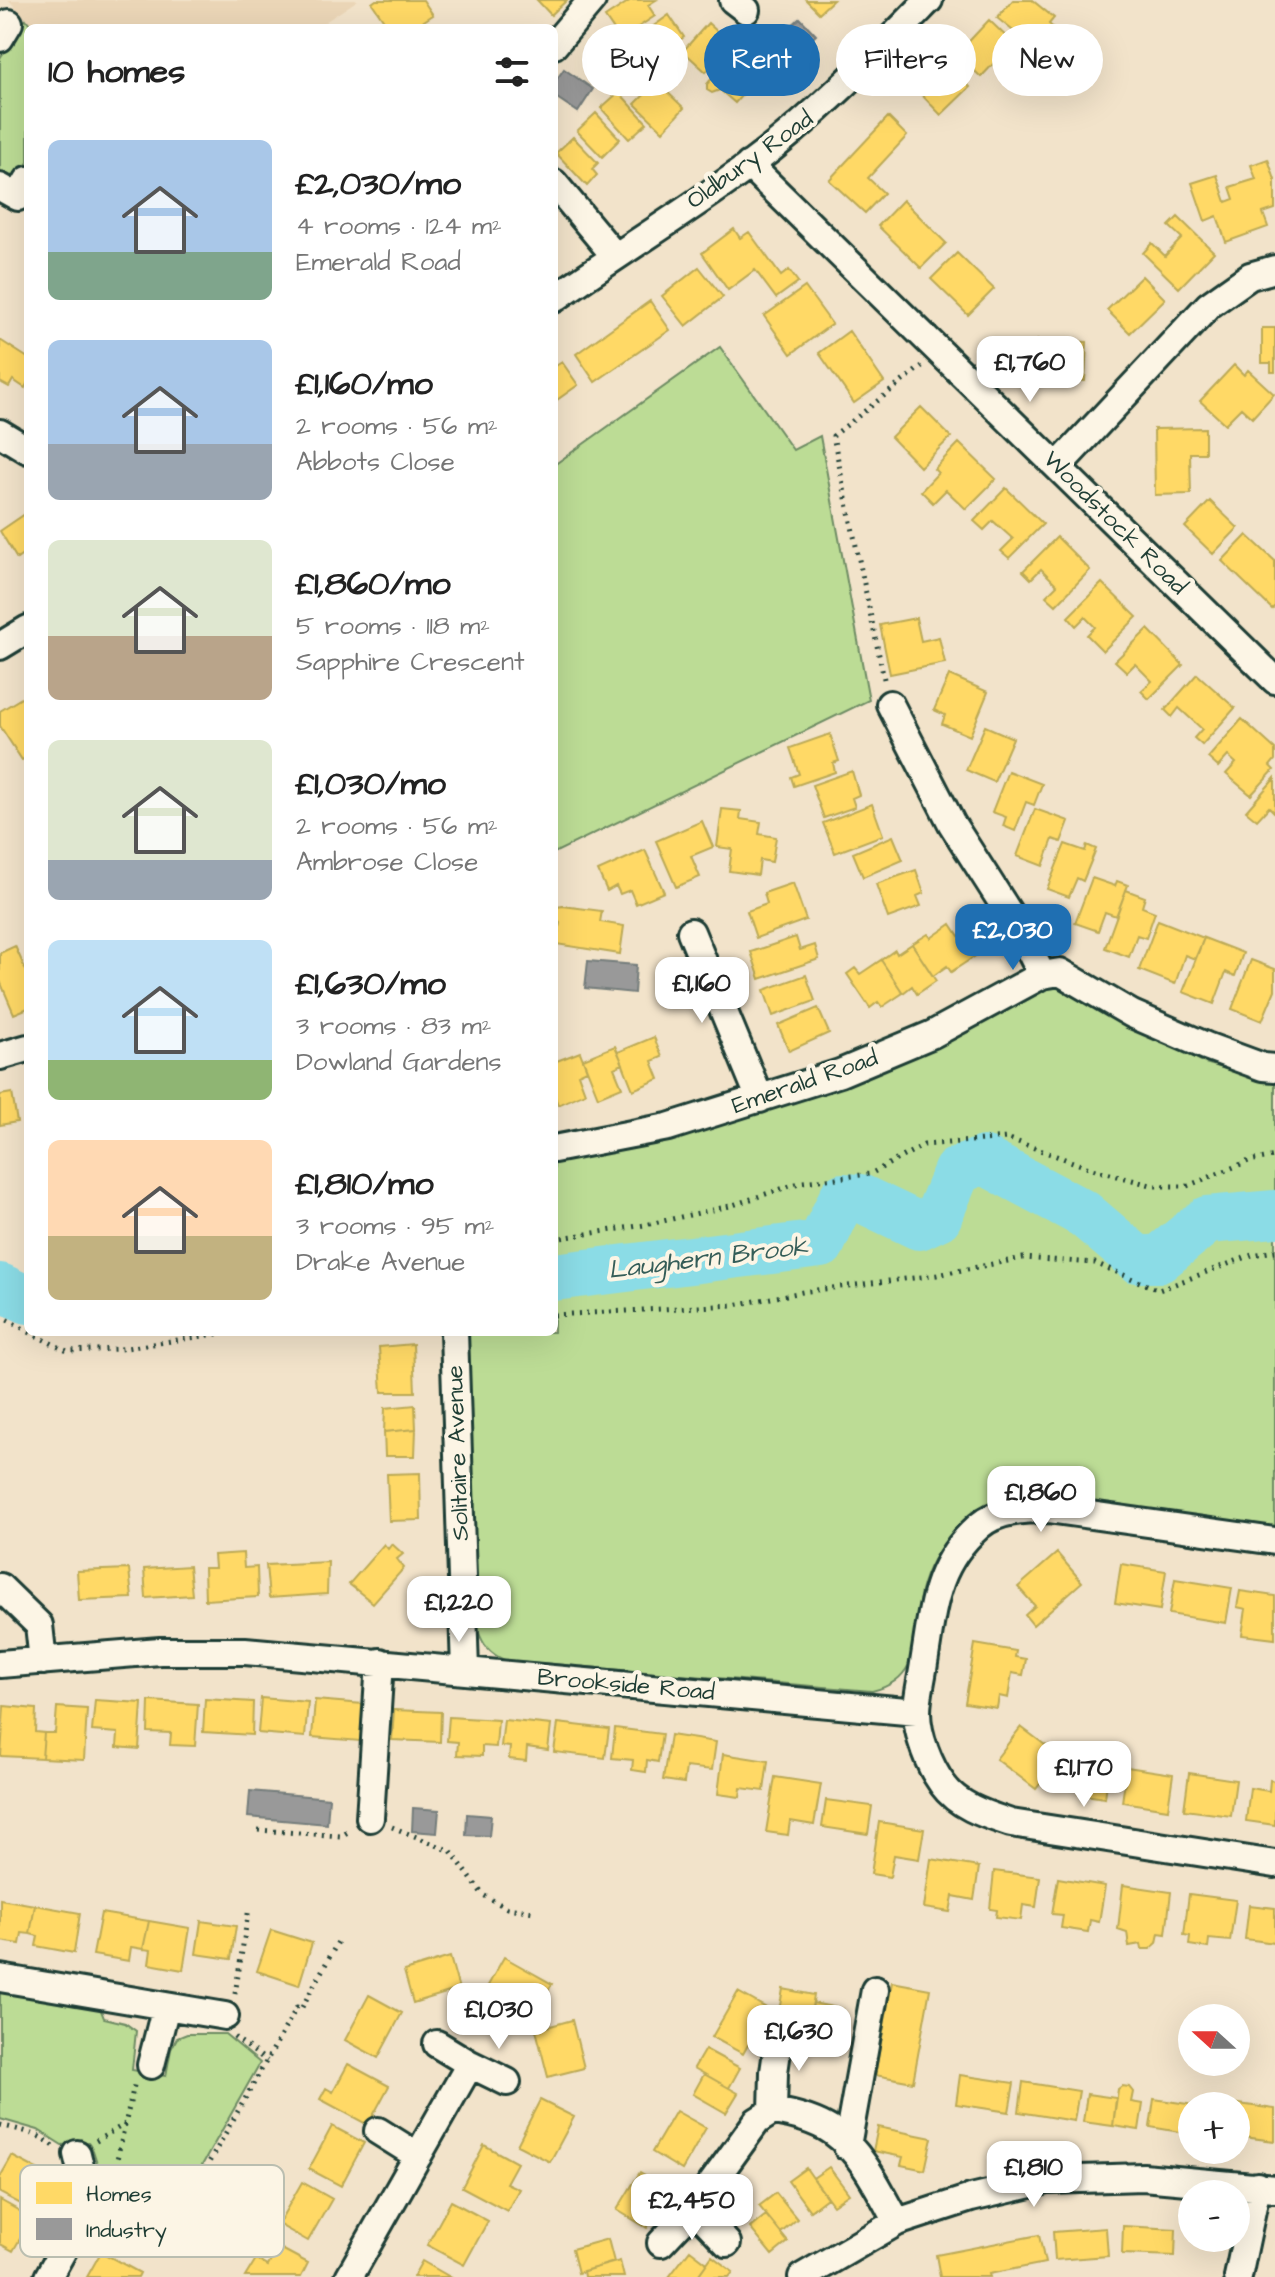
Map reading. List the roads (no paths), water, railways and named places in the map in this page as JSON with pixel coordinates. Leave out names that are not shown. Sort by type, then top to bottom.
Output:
[{"type":"street","points":[[558,40],[592,0]]},
{"type":"street","name":"Oldbury Road","points":[[558,296],[749,165],[833,97],[929,0]]},
{"type":"street","name":"Woodstock Road","points":[[749,165],[1275,680]]},
{"type":"street","points":[[0,187],[18,197],[24,187]]},
{"type":"street","points":[[558,188],[614,255]]},
{"type":"street","points":[[1058,466],[1209,305],[1250,276],[1275,269]]},
{"type":"street","points":[[0,433],[24,448]]},
{"type":"street","points":[[0,646],[24,631]]},
{"type":"street","points":[[891,708],[952,824],[1019,929],[1042,975],[1060,972],[1132,1014],[1263,1067],[1275,1068]]},
{"type":"street","points":[[691,932],[760,1099]]},
{"type":"street","name":"Emerald Road","points":[[558,1148],[668,1127],[840,1073],[933,1034],[1042,975]]},
{"type":"street","points":[[0,1056],[24,1049]]},
{"type":"street","name":"Solitaire Avenue","points":[[454,1336],[465,1670]]},
{"type":"street","points":[[1275,1541],[1048,1509],[1017,1509],[981,1524],[950,1559],[935,1591],[917,1712],[924,1749],[944,1786],[962,1803],[980,1813],[1011,1823],[1275,1864]]},
{"type":"street","points":[[0,1587],[39,1625],[43,1661]]},
{"type":"street","name":"Brookside Road","points":[[0,1664],[160,1651],[245,1651],[917,1712]]},
{"type":"street","points":[[370,1818],[380,1662]]},
{"type":"street","points":[[0,1978],[229,2017]]},
{"type":"street","points":[[847,2146],[875,1990]]},
{"type":"street","points":[[151,2065],[166,2006]]},
{"type":"street","points":[[773,2111],[774,2072],[780,2031]]},
{"type":"street","points":[[437,2044],[507,2082]]},
{"type":"street","points":[[349,2277],[470,2064]]},
{"type":"street","points":[[661,2243],[694,2208],[757,2121],[773,2111],[793,2115],[831,2131],[847,2146],[881,2193],[897,2222]]},
{"type":"street","points":[[378,2131],[418,2156]]},
{"type":"street","points":[[69,2152],[77,2165]]},
{"type":"street","points":[[802,2277],[897,2222],[971,2198],[1048,2180],[1143,2177],[1266,2187],[1238,2277]]},
{"type":"street","points":[[694,2208],[727,2243]]},
{"type":"street","points":[[48,2277],[62,2257]]},
{"type":"waterway","name":"Laughern Brook","points":[[558,1277],[821,1244],[843,1197],[860,1198],[919,1226],[938,1217],[957,1171],[983,1160],[1084,1214],[1137,1259],[1159,1259],[1207,1220],[1275,1214]]},
{"type":"waterway","name":"Laughern Brook","points":[[0,1287],[24,1298]]}]
